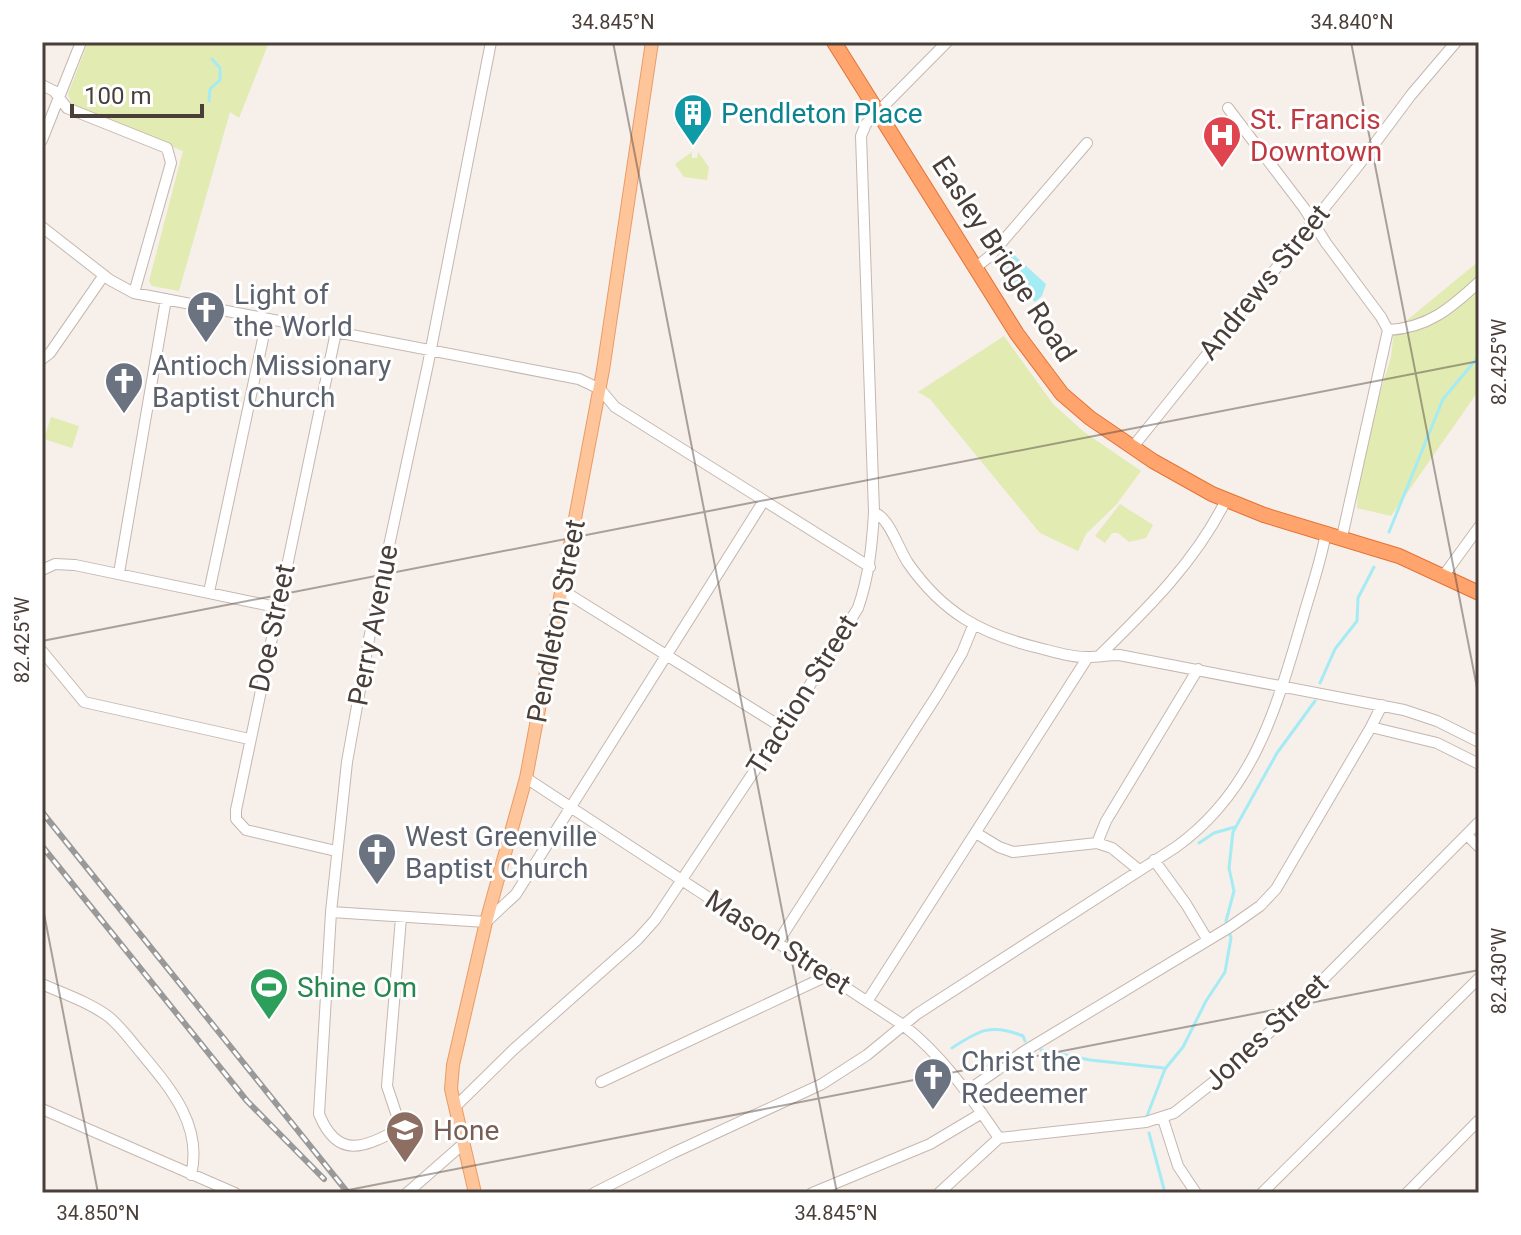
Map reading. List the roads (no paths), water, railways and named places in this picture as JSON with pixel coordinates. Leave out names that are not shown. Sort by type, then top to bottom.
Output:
[{"type":"highway","name":"Easley Bridge Road","points":[[834,42],[1042,370],[1062,394],[1090,418],[1181,478],[1226,500],[1264,515],[1399,556],[1479,593]]},
{"type":"main road","name":"Pendleton Street","points":[[475,1193],[451,1078],[486,922],[526,778],[600,389],[652,42]]},
{"type":"street","points":[[42,140],[81,42]]},
{"type":"street","name":"Perry Avenue","points":[[401,918],[387,1086],[401,1128],[358,1147],[347,1146],[329,1135],[319,1114],[331,912],[347,762],[369,639],[491,42]]},
{"type":"street","name":"Traction Street","points":[[456,1106],[655,920],[783,728],[858,608],[870,567],[874,512],[861,136],[866,124],[947,42]]},
{"type":"street","name":"Andrews Street","points":[[1132,448],[1456,42]]},
{"type":"street","points":[[42,85],[54,91],[67,108],[167,148],[170,154],[171,163],[134,293]]},
{"type":"street","points":[[1228,108],[1388,330],[1342,537]]},
{"type":"street","points":[[975,268],[990,256],[1087,143]]},
{"type":"street","points":[[42,227],[104,275],[134,293],[579,379],[600,389],[615,407],[870,567]]},
{"type":"street","points":[[42,359],[50,353],[104,275]]},
{"type":"street","points":[[1388,330],[1427,323],[1479,282]]},
{"type":"street","points":[[119,573],[166,299]]},
{"type":"street","points":[[209,592],[267,320]]},
{"type":"street","name":"Doe Street","points":[[336,332],[276,607],[236,810],[240,827],[336,851]]},
{"type":"street","points":[[868,1000],[1094,656],[1161,596],[1210,529],[1226,500]]},
{"type":"street","points":[[331,912],[486,922],[516,894],[763,502]]},
{"type":"street","points":[[874,512],[885,522],[923,584],[973,626],[1009,641],[1094,656],[1119,655],[1382,705],[1437,721],[1479,742]]},
{"type":"street","points":[[1444,575],[1479,527]]},
{"type":"street","points":[[594,1193],[822,1084],[867,1055],[903,1025],[1197,830],[1238,782],[1263,741],[1326,532]]},
{"type":"street","points":[[42,570],[64,563],[276,607]]},
{"type":"street","points":[[562,590],[783,728]]},
{"type":"street","points":[[778,942],[939,692],[962,653],[973,626]]},
{"type":"street","points":[[42,651],[84,702],[249,739]]},
{"type":"street","points":[[1097,843],[1106,821],[1198,669]]},
{"type":"street","points":[[967,1091],[1023,1052],[1260,906],[1276,889],[1382,705]]},
{"type":"street","points":[[1371,727],[1430,741],[1479,764]]},
{"type":"street","name":"Mason Street","points":[[526,778],[903,1025],[937,1053],[999,1138]]},
{"type":"street","name":"Jones Street","points":[[999,1138],[1163,1119],[1191,1102],[1285,1018],[1479,822]]},
{"type":"street","points":[[976,833],[1013,852],[1097,843],[1122,854],[1139,870]]},
{"type":"street","points":[[1467,835],[1479,847]]},
{"type":"street","points":[[1154,860],[1207,939]]},
{"type":"street","points":[[601,1082],[829,975]]},
{"type":"street","points":[[1262,1193],[1479,978]]},
{"type":"street","points":[[42,984],[77,999],[109,1018],[157,1071],[179,1101],[187,1119],[195,1157],[191,1175]]},
{"type":"street","points":[[451,1078],[464,1085],[476,1086]]},
{"type":"street","points":[[42,1109],[235,1193]]},
{"type":"street","points":[[812,1193],[930,1144],[982,1113]]},
{"type":"street","points":[[1163,1119],[1178,1166],[1196,1193]]},
{"type":"street","points":[[1407,1193],[1479,1120]]},
{"type":"street","points":[[939,1193],[999,1138]]},
{"type":"street","points":[[407,1193],[463,1144]]},
{"type":"water","points":[[1013,254],[1046,284],[1042,296],[1035,302],[1010,281],[1002,269],[1007,256]]},
{"type":"waterway","points":[[209,101],[210,89],[220,80],[220,68],[212,59]]},
{"type":"waterway","points":[[1389,532],[1443,399],[1479,356]]},
{"type":"waterway","points":[[1320,683],[1335,649],[1357,621],[1358,598],[1374,567]]},
{"type":"waterway","points":[[1147,1116],[1165,1069],[1183,1047],[1206,1001],[1225,972],[1231,938],[1226,921],[1234,891],[1229,868],[1233,832],[1277,753],[1315,701]]},
{"type":"waterway","points":[[1199,843],[1214,833],[1235,827]]},
{"type":"waterway","points":[[952,1048],[978,1033],[994,1029],[1023,1036],[1025,1041]]},
{"type":"waterway","points":[[1041,1050],[1090,1060],[1164,1068]]},
{"type":"waterway","points":[[1149,1133],[1165,1193]]},
{"type":"railway","points":[[42,812],[348,1193]]},
{"type":"railway","points":[[42,846],[247,1101],[324,1179]]},
{"type":"place","name":"Pendleton Place","points":[[693,147]]},
{"type":"place","name":"St. Francis Downtown","points":[[1222,169]]},
{"type":"place","name":"Light of the World","points":[[206,344]]},
{"type":"place","name":"Antioch Missionary Baptist Church","points":[[124,415]]},
{"type":"place","name":"West Greenville Baptist Church","points":[[377,886]]},
{"type":"place","name":"Shine Om","points":[[269,1021]]},
{"type":"place","name":"Christ the Redeemer","points":[[933,1111]]},
{"type":"place","name":"Hone","points":[[405,1164]]}]
